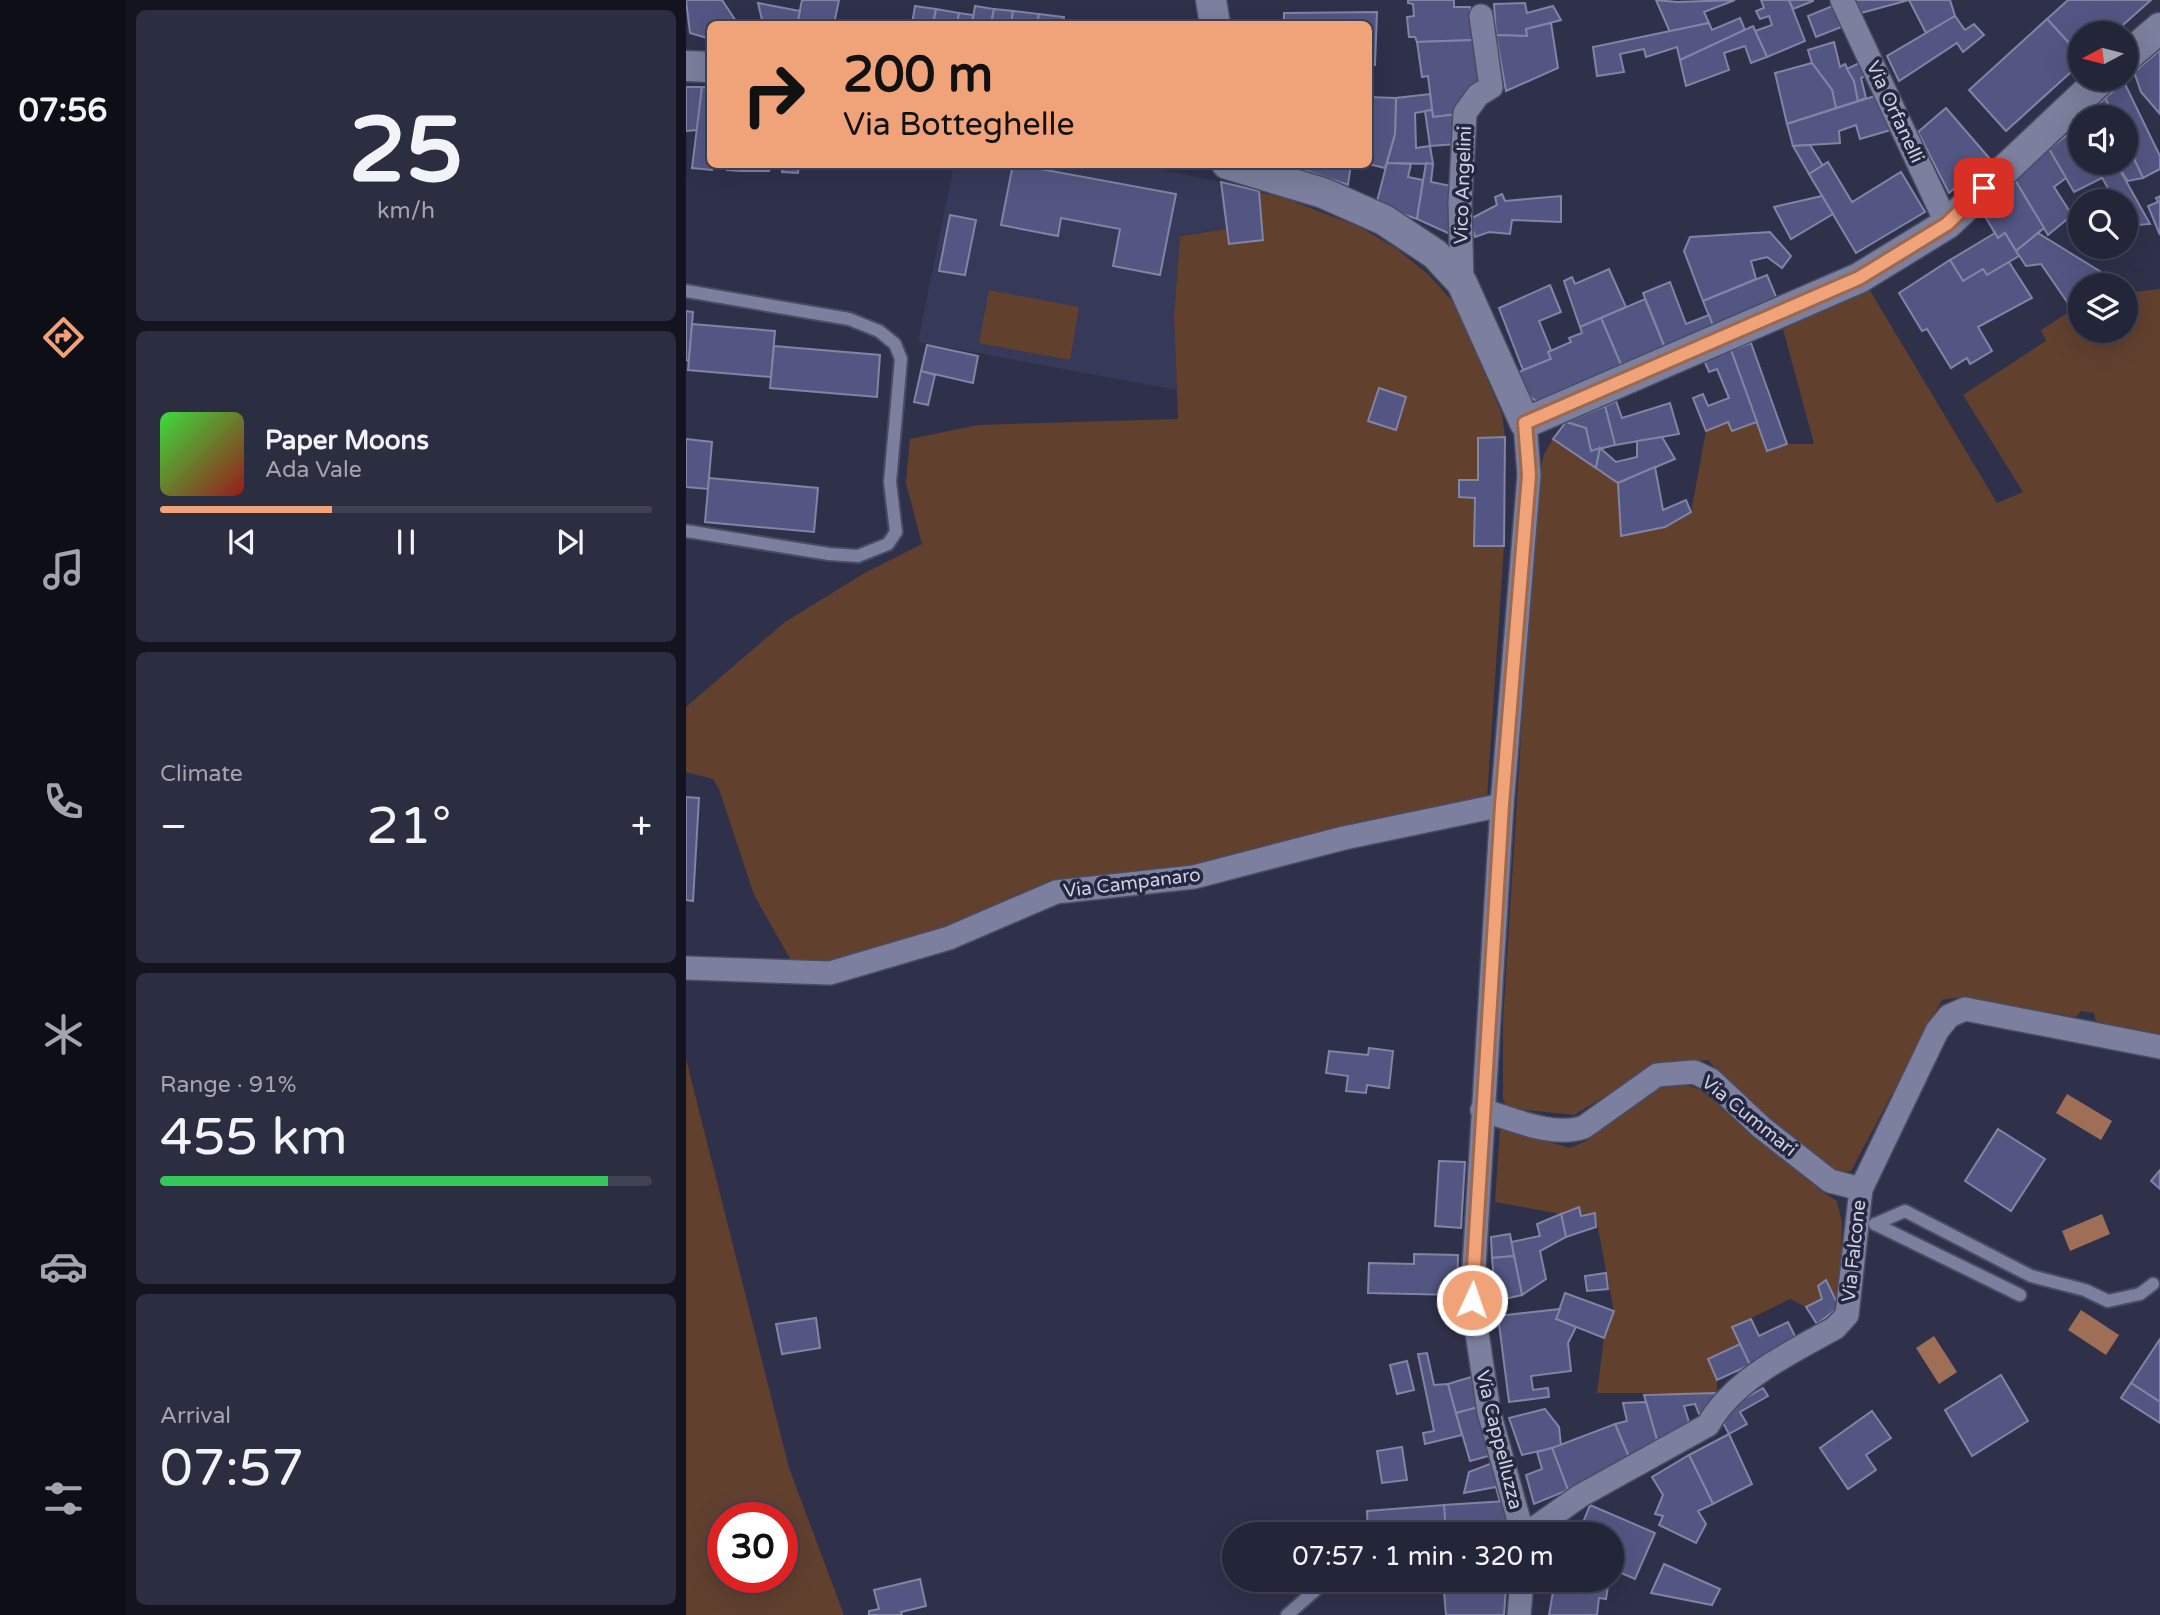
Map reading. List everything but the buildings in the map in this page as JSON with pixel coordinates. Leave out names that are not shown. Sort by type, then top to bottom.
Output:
[{"type":"street","points":[[1211,0],[1214,21]]},
{"type":"street","name":"Via Orfanelli","points":[[1842,0],[1947,224]]},
{"type":"street","name":"Vico Angelini","points":[[1462,283],[1460,203],[1465,113],[1478,94],[1491,87],[1482,16]]},
{"type":"street","points":[[2138,47],[2160,28]]},
{"type":"street","points":[[686,66],[707,67]]},
{"type":"street","points":[[1240,168],[1323,193],[1384,220],[1435,254],[1462,283],[1525,423],[1859,278],[1947,224],[2088,91]]},
{"type":"street","name":"Via Cappelluzza","points":[[1520,1522],[1489,1412],[1472,1300],[1502,805],[1529,475],[1525,423]]},
{"type":"street","name":"Via Campanaro","points":[[686,968],[830,972],[949,938],[1056,892],[1194,877],[1344,838],[1502,805]]},
{"type":"street","name":"Via Falcone","points":[[1543,1522],[1580,1496],[1708,1425],[1718,1408],[1737,1389],[1835,1328],[1847,1315],[1861,1189],[1937,1031],[1949,1016],[1965,1009],[2160,1047]]},
{"type":"street","name":"Via Cummari","points":[[1482,1110],[1553,1130],[1572,1132],[1584,1127],[1657,1075],[1695,1072],[1711,1080],[1761,1127],[1830,1181],[1861,1189]]},
{"type":"street","points":[[1519,1615],[1521,1592]]},
{"type":"lane","points":[[686,291],[849,320],[879,331],[895,344],[901,359],[890,482],[896,532],[888,544],[858,556],[829,554],[686,531]]},
{"type":"lane","points":[[2020,1295],[1875,1224],[1905,1211],[2031,1276],[2085,1290],[2108,1301],[2140,1294],[2153,1284]]},
{"type":"lane","points":[[1287,1615],[1313,1592]]},
{"type":"shaded area","points":[[953,168],[1154,168],[1221,182],[1227,229],[1180,235],[1174,316],[1177,390],[918,342]]},
{"type":"shaded area","points":[[1221,182],[1287,199],[1360,227],[1397,249],[1429,275],[1455,304],[1502,414],[1505,437],[1504,546],[1487,798],[1179,869],[1042,887],[929,932],[827,962],[792,962],[754,895],[719,789],[713,779],[686,772],[686,707],[785,622],[863,574],[922,544],[906,483],[910,439],[978,425],[1178,419],[1174,316],[1180,236],[1227,229]]},
{"type":"shaded area","points":[[1869,289],[1997,503],[2023,492],[1963,395],[2046,341],[2041,330],[2068,312],[2068,343],[2138,343],[2138,292],[2160,289],[2160,1036],[2096,1022],[2094,1013],[2081,1011],[2076,1017],[1962,997],[1942,1000],[1851,1171],[1839,1172],[1758,1115],[1708,1060],[1659,1064],[1574,1115],[1507,1108],[1503,1099],[1503,1021],[1537,484],[1544,454],[1553,439],[1618,483],[1621,536],[1665,527],[1691,512],[1706,431],[1728,422],[1732,431],[1757,422],[1768,451],[1787,444],[1814,444],[1783,329]]},
{"type":"shaded area","points":[[989,290],[1079,307],[1070,360],[979,343]]},
{"type":"shaded area","points":[[686,1059],[789,1468],[844,1615],[686,1615]]},
{"type":"shaded area","points":[[1681,1083],[1701,1090],[1821,1191],[1837,1201],[1842,1223],[1839,1307],[1826,1281],[1818,1286],[1822,1299],[1806,1307],[1790,1299],[1733,1327],[1740,1344],[1708,1359],[1717,1380],[1717,1393],[1597,1393],[1604,1338],[1614,1311],[1595,1213],[1561,1214],[1495,1202],[1500,1128],[1570,1148],[1586,1141],[1656,1087]]},
{"type":"shaded area","points":[[2067,1094],[2112,1121],[2101,1140],[2056,1113]]},
{"type":"shaded area","points":[[2102,1214],[2110,1234],[2070,1251],[2062,1231]]},
{"type":"shaded area","points":[[2081,1310],[2119,1335],[2106,1355],[2068,1330]]},
{"type":"shaded area","points":[[1934,1336],[1957,1372],[1939,1384],[1916,1348]]},
{"type":"route","points":[[1472,1300],[1502,805],[1529,475],[1525,423],[1859,278],[1947,224],[1984,188]]}]
